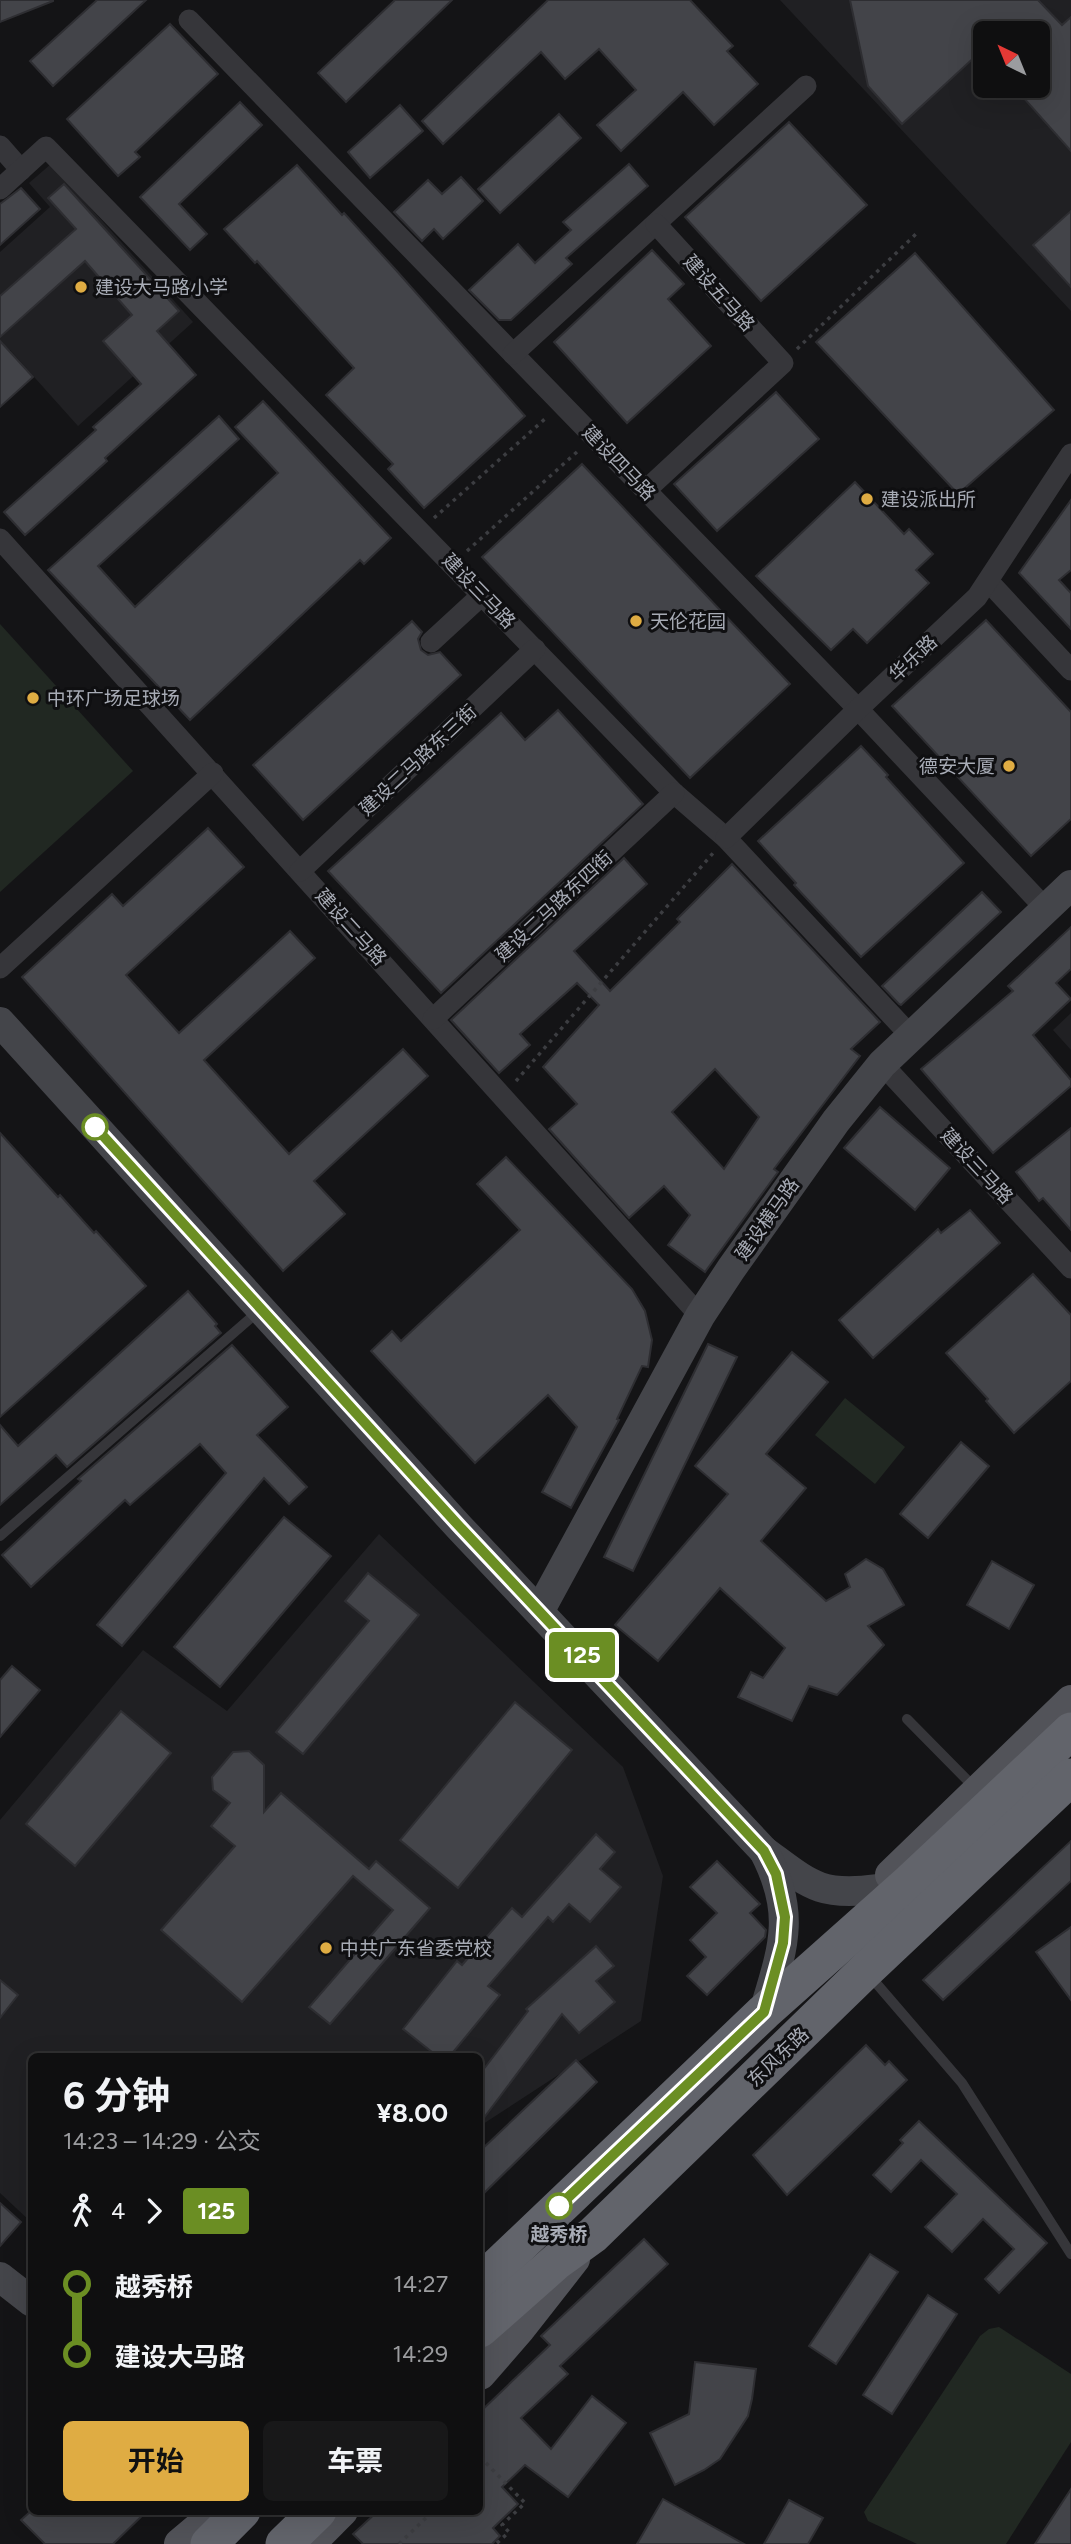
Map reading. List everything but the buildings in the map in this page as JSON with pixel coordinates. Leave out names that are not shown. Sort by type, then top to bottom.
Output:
[{"type":"highway","points":[[483,2280],[764,2012],[910,1882],[1071,1731]]},
{"type":"highway","name":"东风东路","points":[[483,2326],[557,2261],[593,2235],[865,1971],[1071,1777]]},
{"type":"highway","points":[[483,2349],[593,2235]]},
{"type":"highway","points":[[209,2544],[238,2515]]},
{"type":"highway","points":[[260,2544],[307,2530]]},
{"type":"main road","points":[[764,2012],[805,1960],[1071,1701]]},
{"type":"main road","points":[[483,2371],[593,2235]]},
{"type":"main road","points":[[180,2544],[218,2515]]},
{"type":"main road","points":[[307,2530],[335,2515]]},
{"type":"street","name":"建设四马路","points":[[189,20],[858,709],[1046,909]]},
{"type":"street","points":[[513,354],[806,86]]},
{"type":"street","points":[[0,146],[21,170],[0,189]]},
{"type":"street","name":"建设三马路","points":[[21,170],[46,147],[674,793],[726,838],[911,1036]]},
{"type":"street","name":"建设五马路","points":[[656,224],[783,363]]},
{"type":"street","points":[[646,490],[783,363]]},
{"type":"street","name":"华乐路","points":[[726,838],[977,597],[1071,454]]},
{"type":"street","name":"建设二马路","points":[[0,538],[700,1316]]},
{"type":"street","points":[[988,581],[1071,670]]},
{"type":"street","points":[[431,642],[482,595]]},
{"type":"street","name":"建设二马路东三街","points":[[300,871],[535,649]]},
{"type":"street","points":[[0,968],[213,773]]},
{"type":"street","name":"建设二马路东四街","points":[[433,1019],[674,793]]},
{"type":"street","name":"建设横马路","points":[[540,1610],[700,1316],[836,1121],[883,1064],[911,1036],[1071,886]]},
{"type":"street","points":[[0,1022],[260,1310],[764,1851],[814,1885],[831,1892],[849,1893],[877,1889]]},
{"type":"street","name":"建设三马路","points":[[883,1064],[1071,1268]]},
{"type":"street","points":[[764,1851],[776,1874],[785,1917],[783,1943],[764,2012]]},
{"type":"street","points":[[0,2277],[28,2299]]},
{"type":"lane","points":[[0,1536],[260,1310]]},
{"type":"lane","points":[[907,1718],[978,1791]]},
{"type":"lane","points":[[865,1971],[961,2083],[1071,2254]]},
{"type":"path","points":[[783,363],[918,232]]},
{"type":"path","points":[[420,531],[562,404]]},
{"type":"path","points":[[453,564],[594,437]]},
{"type":"path","points":[[503,1096],[726,838]]},
{"type":"path","points":[[483,2464],[485,2462],[524,2503],[502,2525],[509,2532],[496,2544]]},
{"type":"path","points":[[399,2544],[429,2515]]},
{"type":"shaded area","points":[[780,0],[1071,0],[1071,311]]},
{"type":"shaded area","name":"建设大马路小学","points":[[51,164],[193,322],[78,426],[10,350],[0,359],[0,252],[50,207],[29,183]]},
{"type":"shaded area","name":"中环广场足球场","points":[[0,624],[133,771],[0,892]]},
{"type":"shaded area","points":[[1071,1013],[1071,1050],[1053,1030]]},
{"type":"shaded area","points":[[845,1398],[905,1447],[875,1484],[815,1435]]},
{"type":"shaded area","name":"中共广东省委党校","points":[[379,1534],[623,1767],[663,1876],[641,2021],[483,2124],[483,2053],[28,2053],[28,2219],[0,2193],[0,1820],[143,1650],[227,1711]]},
{"type":"shaded area","points":[[999,2327],[1071,2374],[1071,2442],[1006,2544],[917,2544],[868,2521],[864,2512],[980,2336],[989,2329]]},
{"type":"bus line","name":"125","points":[[95,1127],[460,1527],[764,1851],[776,1874],[785,1917],[783,1943],[764,2012],[559,2206]]},
{"type":"place","name":"建设大马路小学","points":[[81,287]]},
{"type":"place","name":"建设派出所","points":[[867,499]]},
{"type":"place","name":"天伦花园","points":[[636,621]]},
{"type":"place","name":"中环广场足球场","points":[[33,698]]},
{"type":"place","name":"德安大厦","points":[[1009,766]]},
{"type":"place","name":"中共广东省委党校","points":[[326,1948]]},
{"type":"place","name":"越秀桥","points":[[559,2206]]}]
